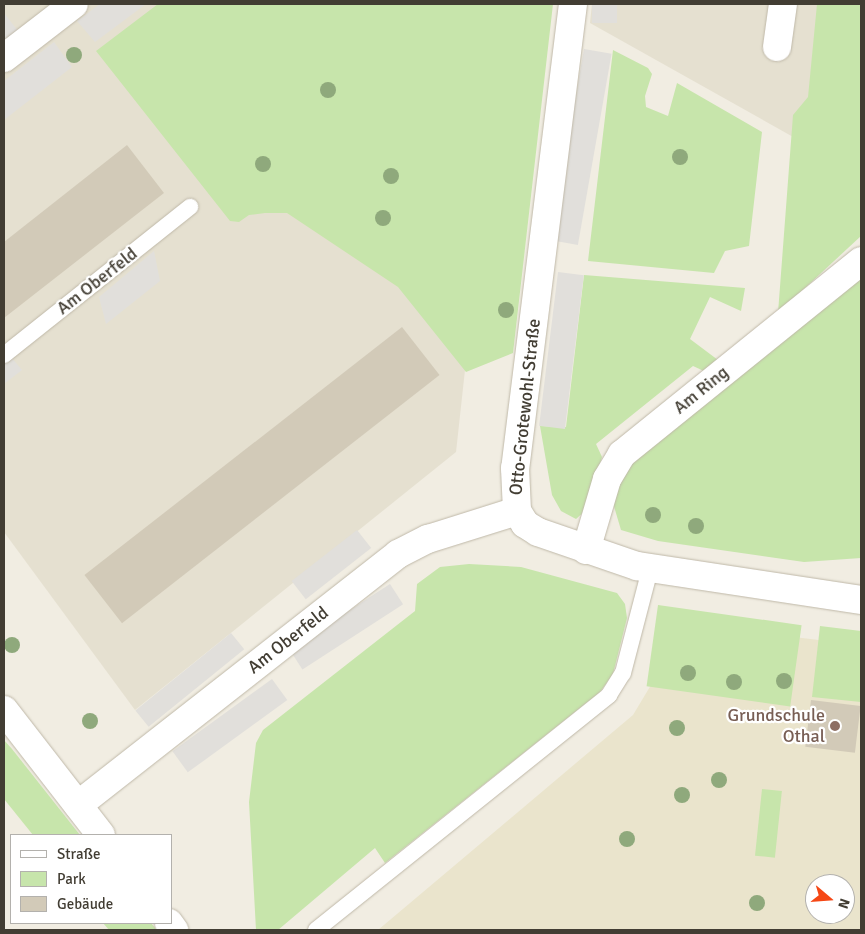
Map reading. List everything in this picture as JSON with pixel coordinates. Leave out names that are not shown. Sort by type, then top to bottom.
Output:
[{"type":"street","name":"Otto-Grotewohl-Straße","points":[[573,4],[515,468],[513,488],[517,511],[531,528],[586,550],[650,569],[861,600]]},
{"type":"street","points":[[777,47],[783,4]]},
{"type":"street","points":[[4,58],[66,6]]},
{"type":"street","name":"Am Ring","points":[[586,550],[607,479],[622,454],[861,261]]},
{"type":"street","name":"Am Oberfeld","points":[[78,805],[398,554],[428,539],[517,511]]},
{"type":"street","points":[[4,710],[100,834]]},
{"type":"lane","name":"Am Oberfeld","points":[[4,355],[190,207]]},
{"type":"lane","points":[[316,930],[609,695],[623,673],[650,569]]},
{"type":"shaded area","points":[[4,4],[505,4],[456,452],[135,710],[4,532]]},
{"type":"shaded area","points":[[100,4],[146,4],[95,42],[77,21]]},
{"type":"shaded area","points":[[592,4],[861,4],[861,175],[590,23]]},
{"type":"shaded area","points":[[592,4],[617,4],[617,23],[592,23]]},
{"type":"shaded area","points":[[4,13],[18,31],[4,43]]},
{"type":"shaded area","points":[[54,42],[72,67],[4,120],[4,81]]},
{"type":"shaded area","points":[[584,49],[612,54],[578,245],[550,240]]},
{"type":"shaded area","points":[[154,251],[160,281],[106,324],[99,297]]},
{"type":"shaded area","points":[[558,272],[584,275],[565,429],[539,426]]},
{"type":"shaded area","points":[[11,357],[22,370],[4,384],[4,363]]},
{"type":"shaded area","points":[[357,530],[371,548],[306,599],[292,581]]},
{"type":"shaded area","points":[[390,584],[403,604],[302,669],[289,649]]},
{"type":"shaded area","points":[[666,622],[861,645],[861,930],[378,930],[633,715],[651,685]]},
{"type":"shaded area","points":[[231,633],[244,649],[149,727],[135,710]]},
{"type":"shaded area","points":[[272,679],[287,700],[188,772],[172,751]]},
{"type":"green space","points":[[158,4],[553,4],[513,353],[466,372],[398,287],[287,213],[249,215],[239,222],[230,221],[96,51]]},
{"type":"green space","points":[[817,4],[861,4],[861,236],[778,313],[793,115],[808,97]]},
{"type":"green space","points":[[613,50],[648,68],[652,74],[645,96],[646,107],[668,116],[677,83],[762,132],[749,246],[725,251],[714,273],[588,261]]},
{"type":"green space","points":[[861,273],[861,558],[804,562],[658,541],[621,530],[613,503],[619,481],[628,465]]},
{"type":"green space","points":[[584,275],[745,288],[741,311],[710,297],[690,339],[718,360],[706,372],[693,366],[596,444],[602,457],[586,510],[576,519],[561,511],[552,495],[540,426],[566,427]]},
{"type":"green space","points":[[469,564],[521,567],[617,593],[625,604],[627,618],[613,674],[600,692],[385,863],[375,848],[278,930],[256,930],[249,802],[256,743],[263,730],[415,611],[417,584],[440,567]]},
{"type":"green space","points":[[658,605],[802,625],[790,706],[647,686]]},
{"type":"green space","points":[[820,626],[861,631],[861,702],[812,697]]},
{"type":"green space","points":[[4,740],[79,834],[32,834],[4,799]]},
{"type":"green space","points":[[762,789],[782,791],[775,858],[755,856]]},
{"type":"green space","points":[[104,924],[152,924],[157,930],[109,930]]},
{"type":"building","points":[[127,145],[164,193],[4,318],[4,242]]},
{"type":"building","points":[[402,327],[440,375],[122,623],[84,575]]},
{"type":"building","name":"Grundschule Othal","points":[[811,700],[861,706],[855,753],[805,747]]},
{"type":"place","name":"Grundschule Othal","points":[[835,726]]}]
